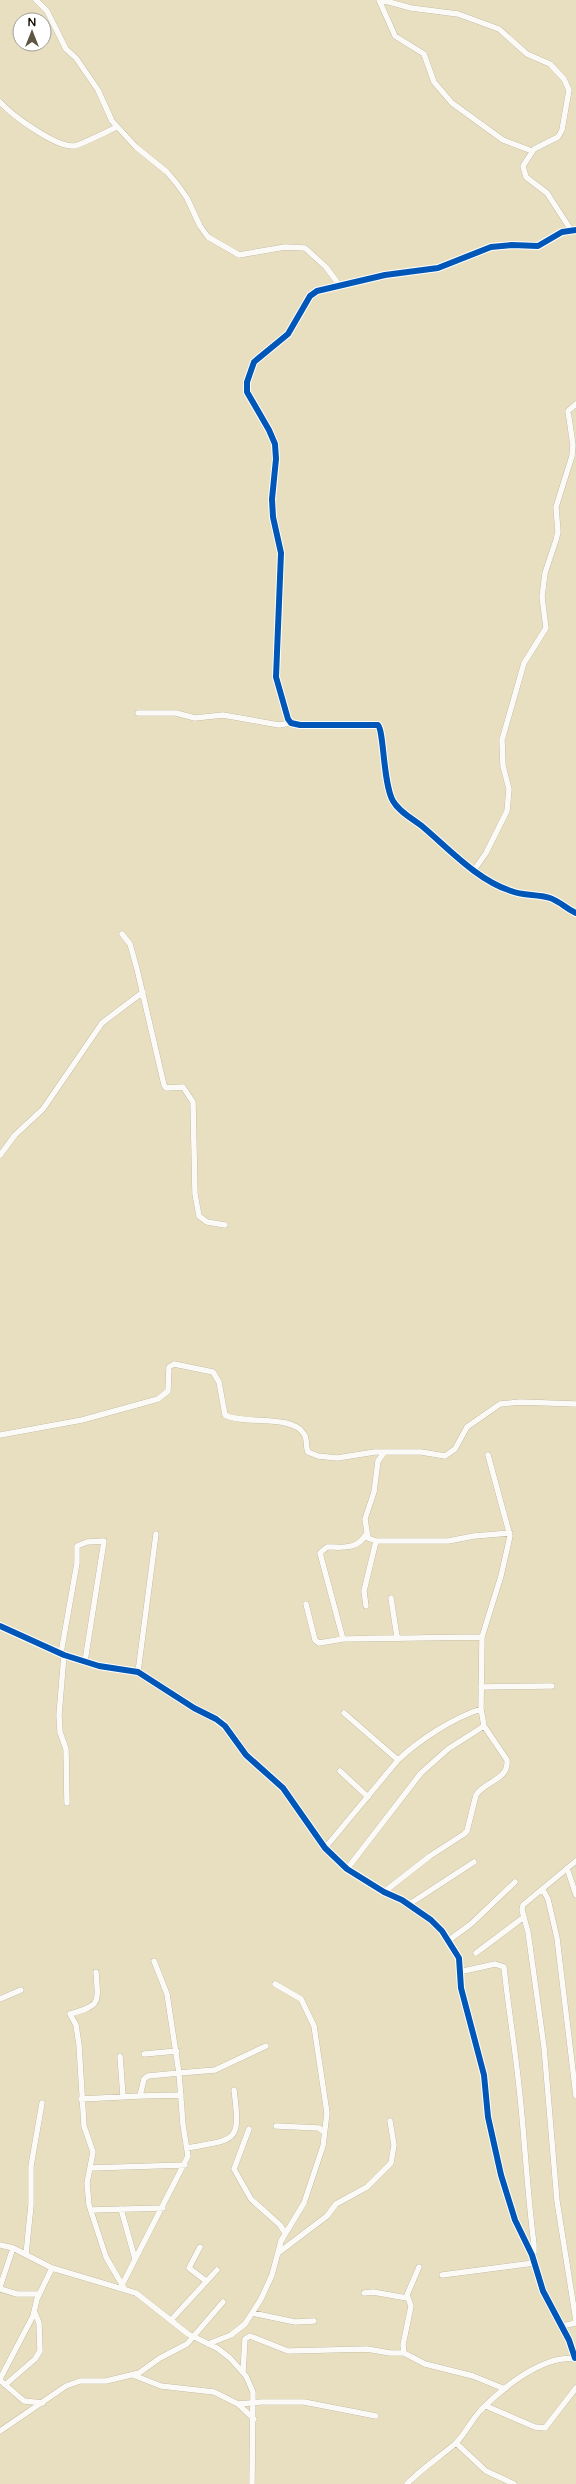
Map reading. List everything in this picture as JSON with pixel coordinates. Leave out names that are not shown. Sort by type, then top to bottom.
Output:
[{"type":"street","points":[[36,0],[47,11],[64,46],[76,58],[98,90],[117,128],[136,147],[166,172],[187,198],[200,226],[208,237],[218,245],[234,254],[243,255],[285,247],[305,248],[326,267],[340,286]]},
{"type":"street","points":[[380,0],[394,34],[404,43],[424,54],[431,76],[447,99],[503,140],[532,151]]},
{"type":"street","points":[[291,723],[286,715],[276,678],[281,553],[273,517],[272,499],[276,471],[275,444],[247,392],[247,382],[254,362],[292,330],[310,296],[317,291],[385,275],[438,268],[491,247],[512,245],[538,246],[554,235],[573,230],[548,194],[526,177],[523,166],[532,151],[558,137],[562,130],[569,90],[566,82],[553,67],[527,54],[495,28],[458,14],[411,8],[380,0]]},
{"type":"street","points":[[0,102],[52,141],[70,146],[78,145],[117,128]]},
{"type":"street","points":[[474,870],[486,854],[507,811],[509,789],[503,766],[502,740],[524,663],[546,628],[542,597],[543,586],[545,573],[558,532],[556,507],[572,456],[573,445],[568,411],[576,404]]},
{"type":"street","points":[[138,713],[176,713],[195,718],[223,716],[279,725],[291,723],[378,725],[381,731],[383,769],[393,802],[474,870],[511,891],[551,899],[576,913]]},
{"type":"street","points":[[122,934],[130,944],[143,992],[164,1085],[166,1088],[183,1087],[193,1102],[195,1194],[198,1216],[201,1219],[225,1225]]},
{"type":"street","points":[[0,1155],[15,1135],[43,1108],[102,1023],[143,992]]},
{"type":"street","points":[[0,1435],[82,1420],[158,1399],[168,1390],[169,1367],[180,1365],[213,1372],[218,1382],[225,1415],[230,1418],[265,1420],[295,1427],[305,1435],[306,1449],[312,1455],[342,1458],[385,1452],[421,1452],[440,1456],[451,1453],[467,1427],[500,1404],[520,1402],[576,1404]]},
{"type":"street","points":[[385,1452],[378,1461],[374,1492],[365,1519],[366,1534],[368,1538],[376,1541],[448,1541],[474,1536],[510,1533]]},
{"type":"street","points":[[384,1892],[430,1856],[464,1834],[467,1831],[476,1795],[505,1772],[507,1760],[484,1726],[481,1709],[482,1637],[501,1576],[510,1533],[488,1455]]},
{"type":"street","points":[[138,1672],[156,1534]]},
{"type":"street","points":[[343,1639],[320,1553],[327,1547],[353,1547],[361,1542],[366,1534]]},
{"type":"street","points":[[67,1803],[66,1749],[60,1732],[59,1715],[63,1654],[77,1563],[77,1546],[87,1542],[104,1541],[86,1662]]},
{"type":"street","points":[[366,1606],[364,1591],[376,1541]]},
{"type":"street","points":[[391,1598],[397,1637]]},
{"type":"street","points":[[306,1604],[316,1642],[343,1639],[397,1637],[445,1639],[482,1637]]},
{"type":"street","points":[[0,1626],[63,1654],[86,1662],[138,1672],[221,1722],[246,1755],[283,1788],[325,1848],[347,1869],[431,1920],[449,1940],[458,1953],[461,1988],[484,2075],[486,2098],[497,2160],[515,2220],[532,2255],[543,2291],[562,2326],[576,2358],[552,2363],[527,2372],[486,2406],[456,2443],[430,2462],[407,2484]]},
{"type":"street","points":[[481,1686],[552,1686]]},
{"type":"street","points":[[325,1848],[398,1760],[410,1749],[453,1721],[481,1709]]},
{"type":"street","points":[[344,1713],[398,1760]]},
{"type":"street","points":[[347,1869],[422,1773],[448,1749],[484,1726]]},
{"type":"street","points":[[340,1771],[368,1797]]},
{"type":"street","points":[[562,2326],[576,2322],[557,2201],[544,2047],[522,1910],[523,1905],[543,1890],[576,1861]]},
{"type":"street","points":[[408,1905],[474,1862]]},
{"type":"street","points":[[567,1868],[576,1896]]},
{"type":"street","points":[[449,1940],[471,1924],[515,1882]]},
{"type":"street","points":[[543,1890],[548,1899],[557,1938],[576,2096]]},
{"type":"street","points":[[476,1953],[524,1917]]},
{"type":"street","points":[[123,2286],[188,2156],[177,2051],[167,1994],[154,1961]]},
{"type":"street","points":[[459,1972],[495,1964],[504,1967],[509,1993],[508,2010],[513,2029],[519,2087],[534,2244],[534,2253],[532,2255]]},
{"type":"street","points":[[96,1972],[97,2002],[94,2006],[70,2014],[76,2025],[79,2045],[81,2099],[84,2126],[93,2152],[86,2188],[91,2210],[106,2257],[123,2286]]},
{"type":"street","points":[[208,2344],[231,2335],[245,2324],[252,2313],[267,2287],[285,2233],[308,2193],[323,2146],[327,2114],[314,2026],[301,1999],[275,1984]]},
{"type":"street","points":[[0,1999],[21,1990]]},
{"type":"street","points":[[140,2096],[144,2079],[148,2076],[215,2070],[266,2046]]},
{"type":"street","points":[[144,2054],[177,2051]]},
{"type":"street","points":[[120,2056],[123,2096]]},
{"type":"street","points":[[187,2148],[218,2144],[233,2135],[237,2129],[238,2120],[234,2090]]},
{"type":"street","points":[[81,2099],[123,2096],[181,2095]]},
{"type":"street","points":[[26,2254],[31,2205],[31,2166],[42,2103]]},
{"type":"street","points":[[278,2253],[327,2216],[336,2204],[367,2187],[391,2163],[394,2145],[390,2120]]},
{"type":"street","points":[[276,2126],[319,2128],[324,2132]]},
{"type":"street","points":[[248,2129],[234,2169],[251,2199],[280,2226],[285,2233]]},
{"type":"street","points":[[90,2168],[184,2165]]},
{"type":"street","points":[[91,2210],[163,2208]]},
{"type":"street","points":[[121,2209],[135,2260]]},
{"type":"street","points":[[0,2245],[13,2248],[52,2268],[101,2283],[123,2286],[144,2298],[193,2338],[208,2344],[226,2355],[243,2372],[253,2392],[254,2419],[251,2460],[252,2484]]},
{"type":"street","points":[[200,2247],[189,2268],[206,2281]]},
{"type":"street","points":[[13,2248],[0,2288],[17,2294],[39,2294]]},
{"type":"street","points":[[442,2275],[534,2263]]},
{"type":"street","points":[[404,2352],[403,2345],[411,2306],[407,2298],[412,2278],[419,2267]]},
{"type":"street","points":[[43,2403],[24,2401],[0,2379],[34,2312],[39,2294],[52,2268]]},
{"type":"street","points":[[171,2320],[217,2270]]},
{"type":"street","points":[[364,2293],[373,2292],[407,2298]]},
{"type":"street","points":[[0,2431],[73,2383],[106,2381],[133,2375],[187,2344],[223,2302]]},
{"type":"street","points":[[5,2385],[35,2359],[40,2351],[40,2323],[34,2312]]},
{"type":"street","points":[[252,2313],[295,2322],[314,2321]]},
{"type":"street","points":[[243,2372],[247,2336],[288,2351],[361,2349],[404,2352],[425,2364],[473,2376],[505,2389]]},
{"type":"street","points":[[133,2375],[161,2386],[214,2392],[238,2404],[254,2419]]},
{"type":"street","points":[[486,2406],[535,2427],[544,2428],[576,2388]]},
{"type":"street","points":[[238,2404],[322,2404],[376,2416]]},
{"type":"street","points":[[456,2443],[482,2468],[500,2481],[514,2484]]},
{"type":"cycle path","points":[[576,230],[562,232],[538,246],[512,245],[491,247],[438,268],[385,275],[317,291],[310,296],[288,334],[254,362],[247,382],[247,392],[269,430],[275,444],[276,459],[272,499],[273,517],[281,553],[276,677],[288,719],[291,723],[300,725],[378,725],[380,729],[387,783],[393,801],[399,809],[423,827],[475,872],[499,886],[516,893],[550,898],[576,913]]},
{"type":"cycle path","points":[[0,1626],[64,1655],[99,1666],[138,1672],[194,1708],[216,1719],[225,1726],[246,1755],[283,1788],[325,1848],[347,1869],[384,1892],[402,1900],[431,1920],[442,1931],[459,1958],[461,1988],[484,2075],[488,2117],[501,2175],[515,2220],[532,2255],[543,2291],[569,2340],[575,2358]]}]
